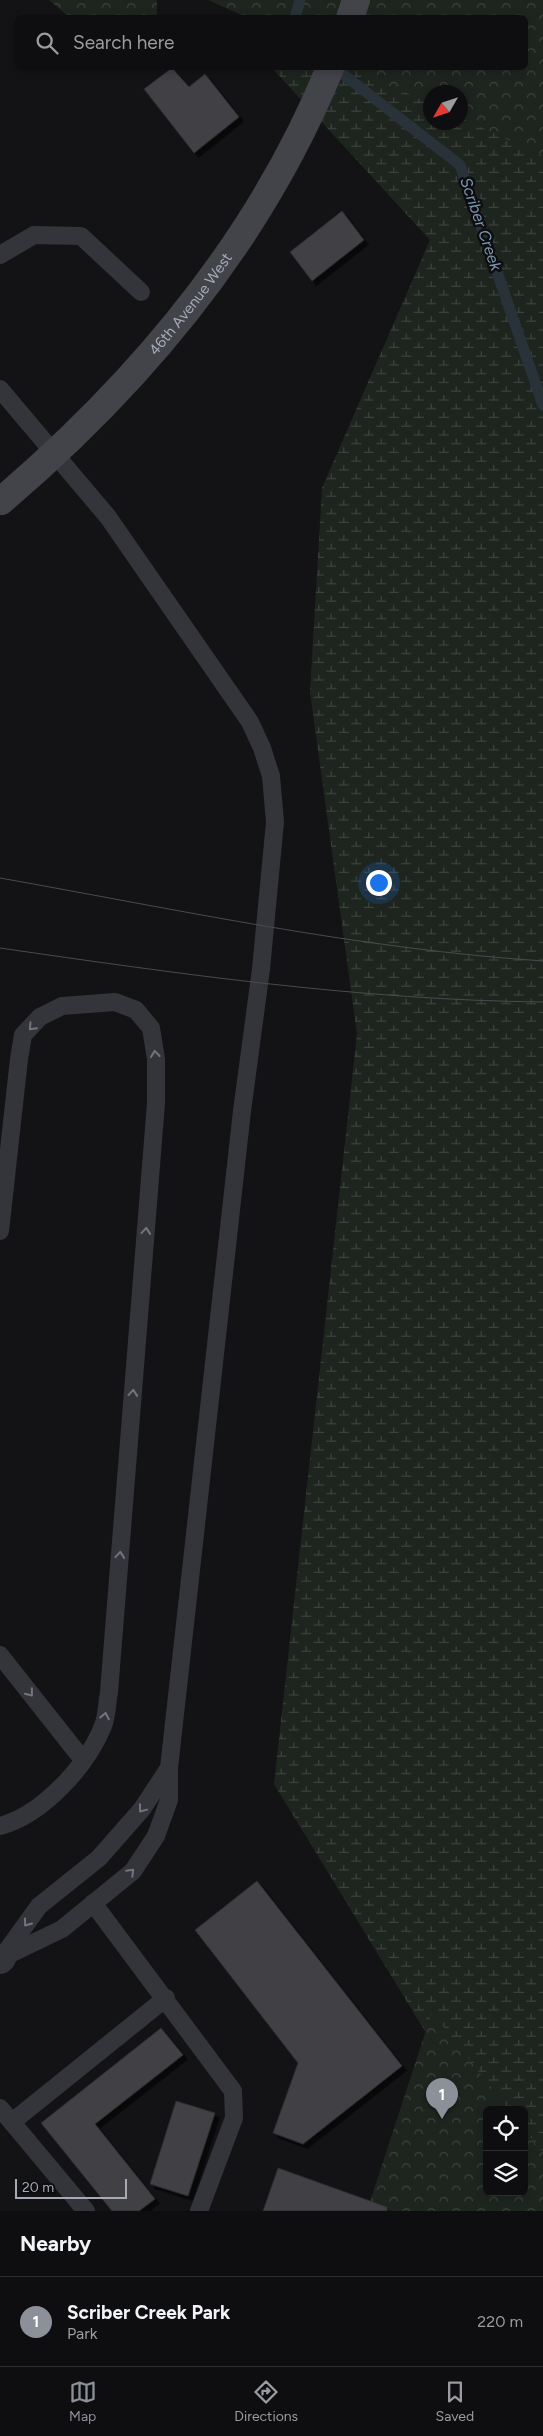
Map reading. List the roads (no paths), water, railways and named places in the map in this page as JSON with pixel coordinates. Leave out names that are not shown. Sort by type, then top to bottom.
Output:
[{"type":"street","points":[[351,15],[356,0]]},
{"type":"street","name":"46th Avenue West","points":[[1,501],[87,424],[129,381],[168,336],[204,289],[270,189],[298,137],[329,70]]},
{"type":"lane","points":[[0,255],[34,235],[81,236],[142,292]]},
{"type":"lane","points":[[0,388],[108,518],[213,668],[256,735],[267,761],[274,792],[276,822],[261,969],[242,1111],[168,1768],[169,1800],[156,1836],[133,1871],[62,1929],[1,1959]]},
{"type":"lane","points":[[0,1231],[19,1060],[24,1036],[40,1017],[62,1006],[115,1002],[136,1010],[151,1028],[156,1059],[156,1103],[109,1692],[103,1726],[83,1760],[57,1793],[13,1823],[0,1826]]},
{"type":"lane","points":[[0,1654],[83,1760]]},
{"type":"lane","points":[[1,1959],[40,1906],[99,1858],[142,1810],[168,1768]]},
{"type":"lane","points":[[93,1903],[166,1998],[233,2091],[234,2118],[199,2211]]},
{"type":"lane","points":[[12,2122],[166,1998]]},
{"type":"lane","points":[[0,2108],[86,2211]]},
{"type":"waterway","name":"Scriber Creek","points":[[296,15],[300,0]]},
{"type":"waterway","name":"Scriber Creek","points":[[338,70],[460,165],[543,405]]},
{"type":"tram line","points":[[0,878],[338,938],[475,955],[543,961]]},
{"type":"tram line","points":[[0,948],[203,976],[338,991],[475,1000],[543,1002]]},
{"type":"place","name":"Scriber Creek Park","points":[[442,2119]]}]
